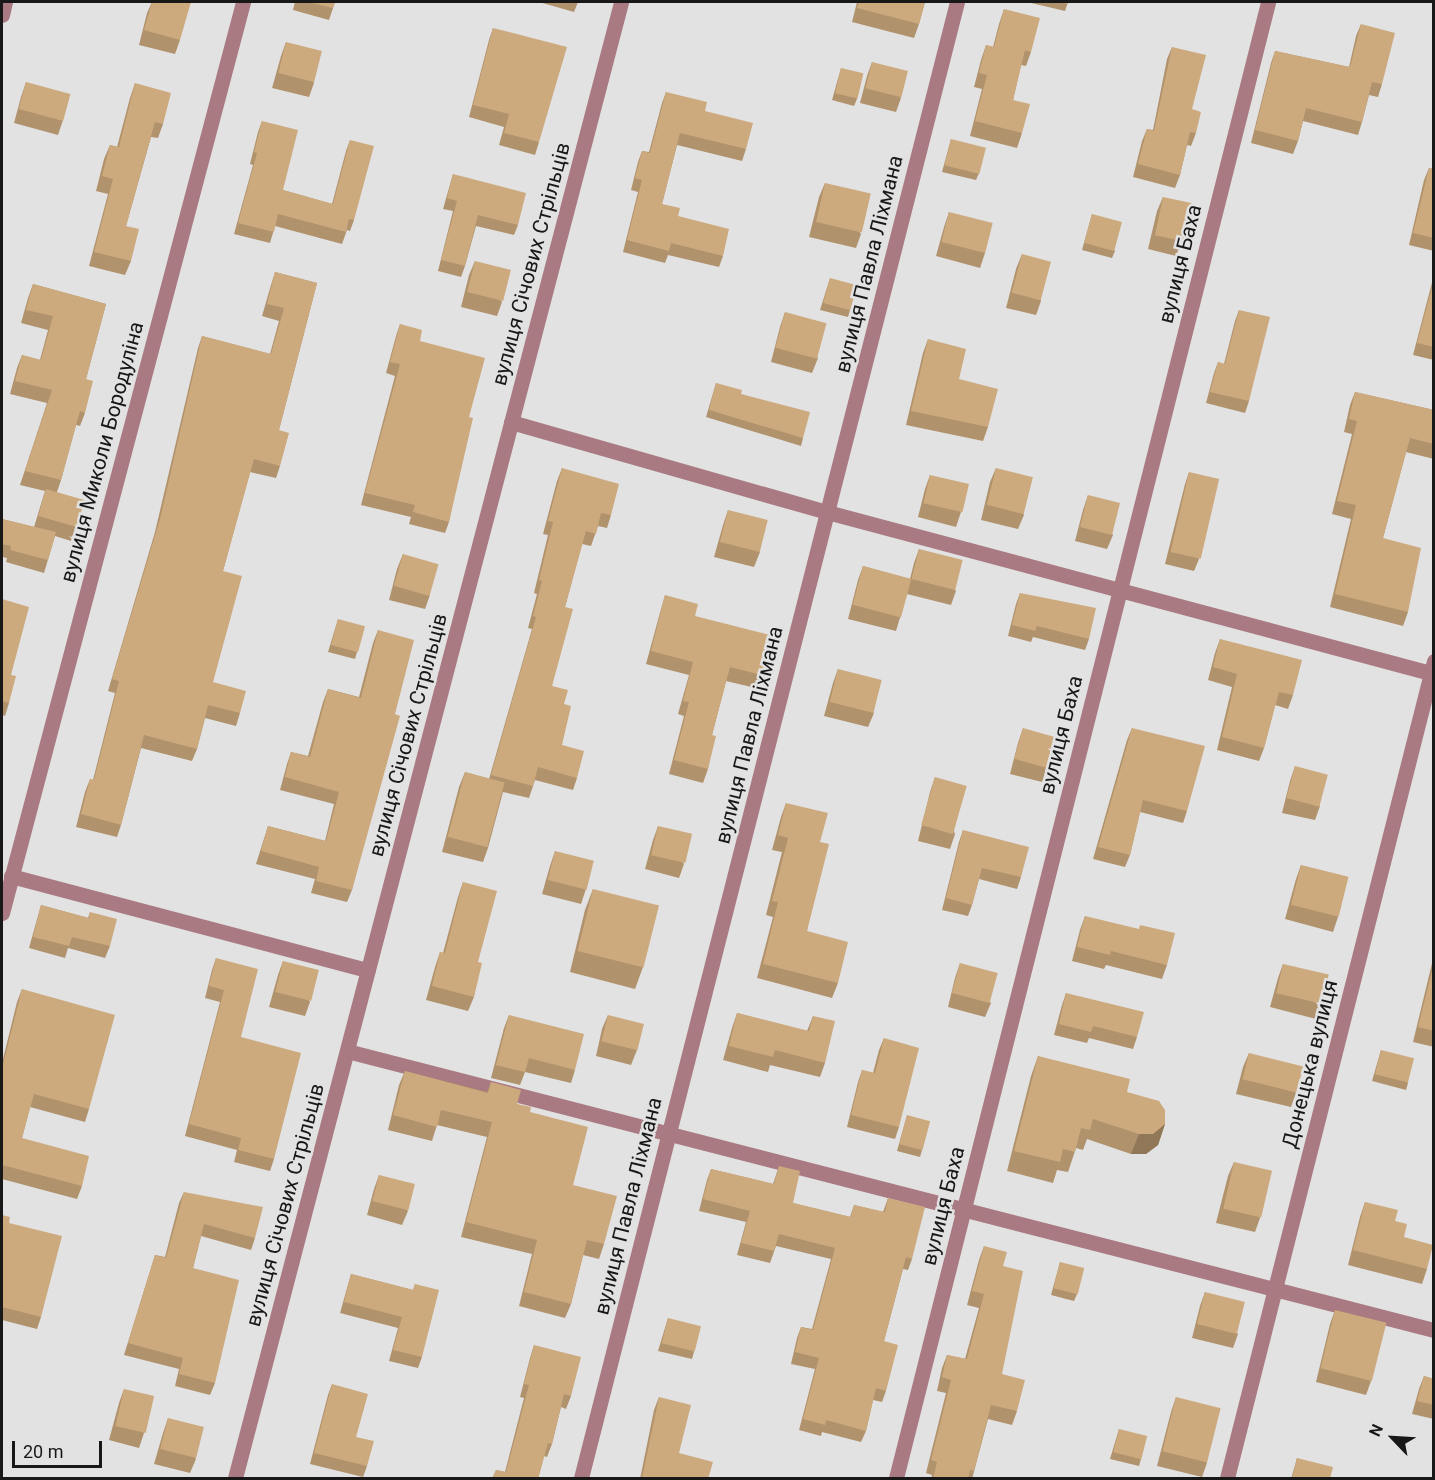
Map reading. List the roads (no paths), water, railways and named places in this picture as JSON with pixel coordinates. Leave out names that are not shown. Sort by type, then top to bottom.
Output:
[{"type":"street","points":[[2,15],[5,2]]},
{"type":"street","name":"вулиця Миколи Бородуліна","points":[[2,913],[243,2]]},
{"type":"street","name":"вулиця Січових Стрільців","points":[[235,1479],[621,2]]},
{"type":"street","name":"вулиця Павла Ліхмана","points":[[581,1479],[957,2]]},
{"type":"street","name":"вулиця Баха","points":[[896,1479],[1268,2]]},
{"type":"street","points":[[511,422],[827,512],[1432,669]]},
{"type":"street","name":"Донецька вулиця","points":[[1227,1479],[1432,669]]},
{"type":"street","points":[[11,876],[368,970]]},
{"type":"street","points":[[347,1052],[1434,1330]]}]
